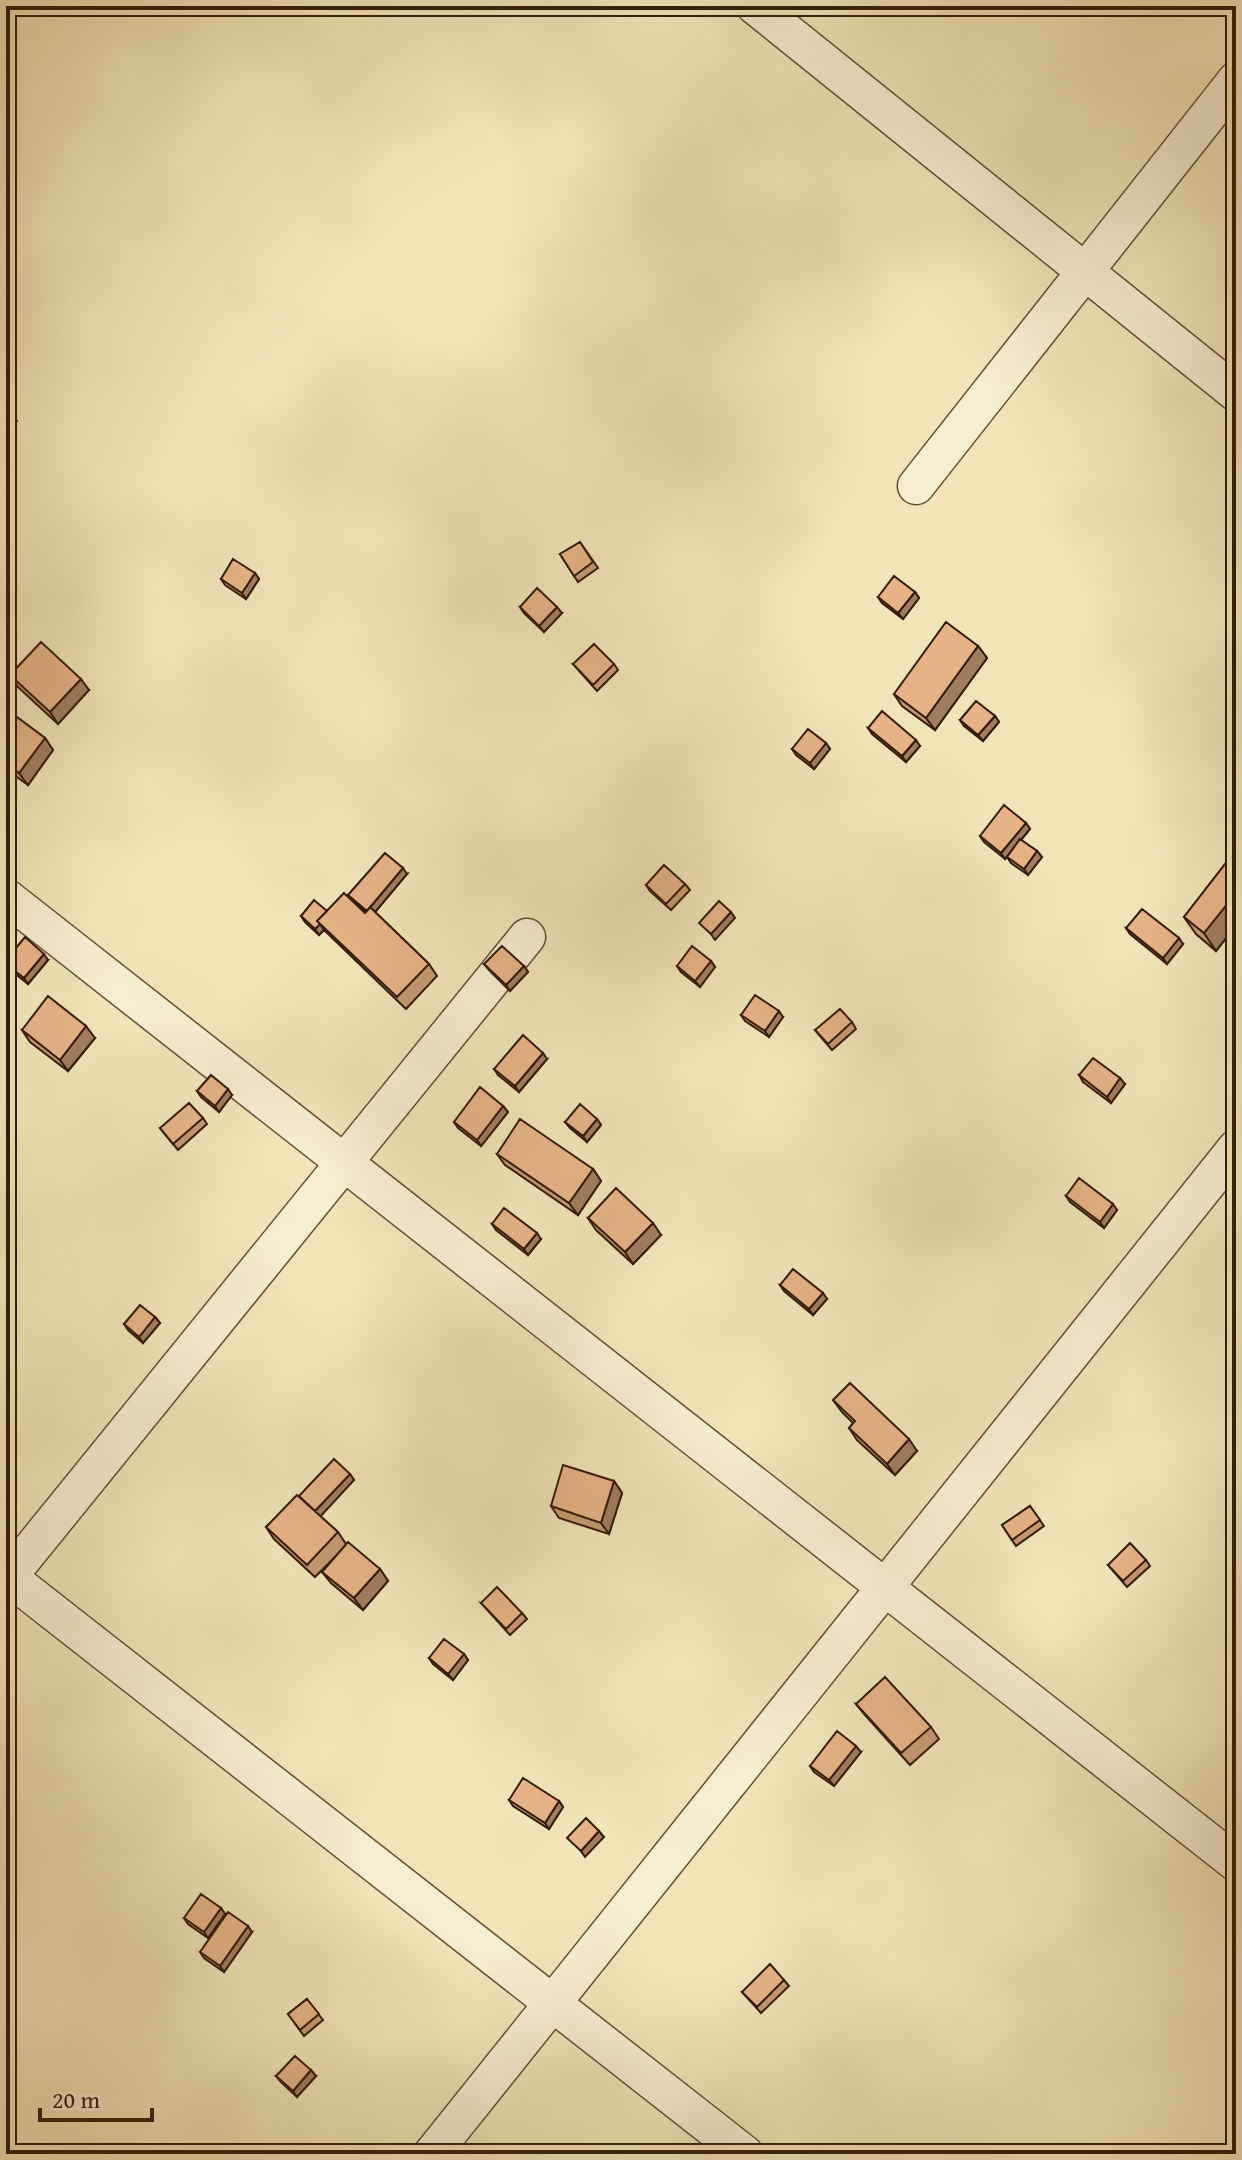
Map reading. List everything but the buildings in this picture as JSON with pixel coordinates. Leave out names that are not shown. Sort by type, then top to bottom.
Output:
[{"type":"street","points":[[755,6],[1236,393]]},
{"type":"street","points":[[916,486],[1236,80]]},
{"type":"street","points":[[6,897],[1236,1863]]},
{"type":"street","points":[[527,937],[7,1577],[745,2154]]},
{"type":"street","points":[[432,2154],[1236,1148]]}]
